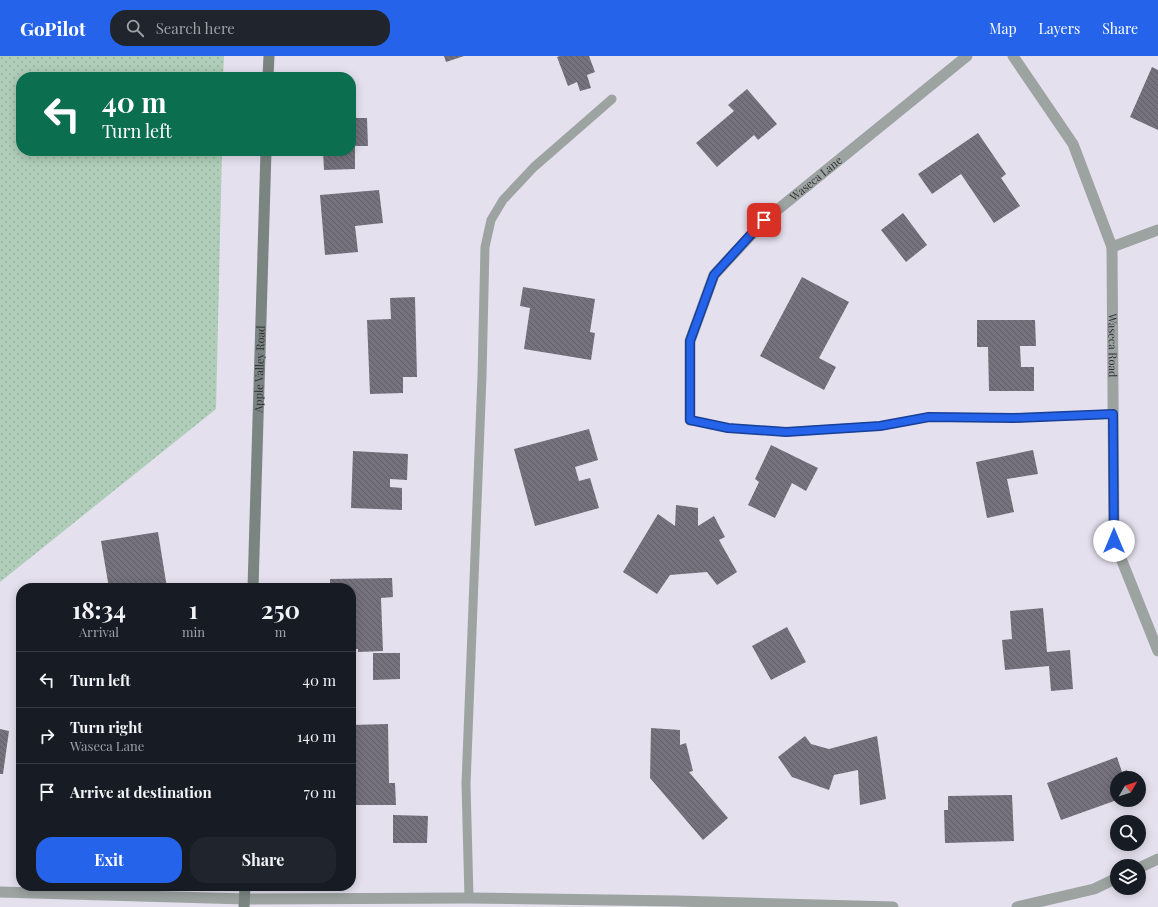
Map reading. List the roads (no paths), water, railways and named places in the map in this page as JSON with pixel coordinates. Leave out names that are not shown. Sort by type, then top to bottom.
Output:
[{"type":"main road","points":[[268,72],[269,56]]},
{"type":"main road","name":"Apple Valley Road","points":[[253,583],[266,156]]},
{"type":"main road","points":[[244,903],[245,891]]},
{"type":"street","name":"Waseca Lane","points":[[690,420],[690,341],[714,275],[764,220],[967,56]]},
{"type":"street","name":"Waseca Road","points":[[1014,56],[1073,144],[1112,247],[1114,541],[1158,651]]},
{"type":"street","points":[[1112,247],[1158,230]]},
{"type":"street","points":[[1146,865],[1158,859]]},
{"type":"street","points":[[1017,907],[1094,889],[1110,881]]},
{"type":"street","points":[[0,892],[244,903],[469,898],[676,904],[893,907]]},
{"type":"lane","points":[[469,898],[466,784],[482,376],[485,247],[491,220],[503,200],[534,167],[612,99]]},
{"type":"lane","points":[[690,420],[728,428],[786,432],[880,426],[929,417],[1014,418],[1113,414]]}]
